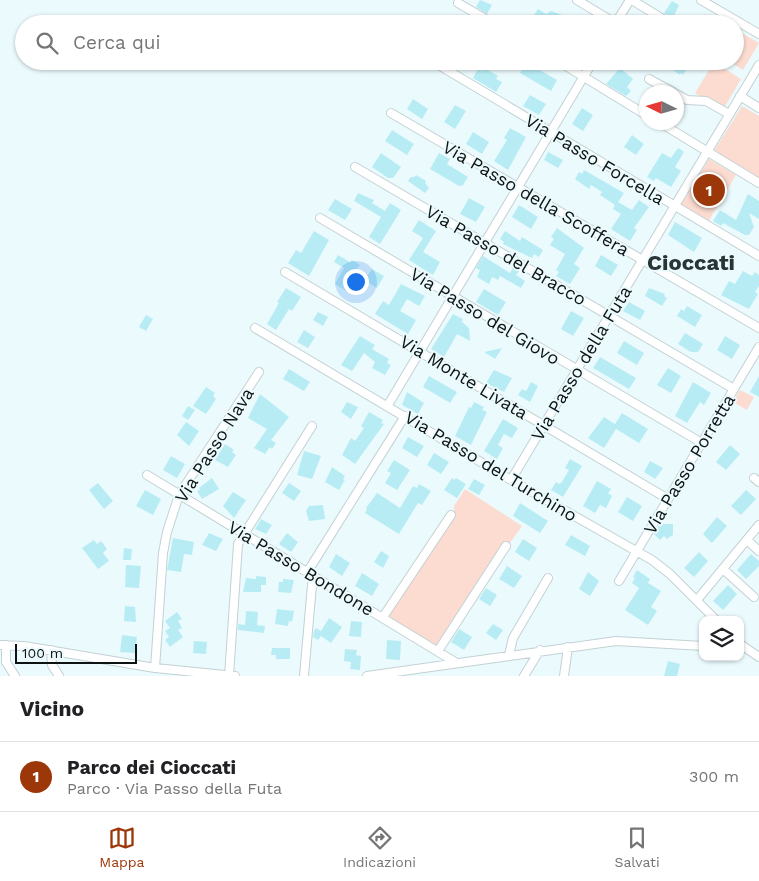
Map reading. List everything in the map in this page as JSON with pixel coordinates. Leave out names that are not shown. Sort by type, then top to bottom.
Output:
[{"type":"street","points":[[577,0],[602,15]]},
{"type":"street","points":[[621,15],[631,0],[656,15]]},
{"type":"street","points":[[701,0],[727,15]]},
{"type":"street","points":[[458,3],[479,15]]},
{"type":"street","points":[[744,25],[759,34]]},
{"type":"street","name":"Via Passo della Futa","points":[[511,480],[759,65]]},
{"type":"street","name":"Via Passo Forcella","points":[[447,70],[759,256]]},
{"type":"street","points":[[574,70],[639,111]]},
{"type":"street","points":[[388,405],[588,70]]},
{"type":"street","points":[[649,78],[661,85]]},
{"type":"street","points":[[740,96],[759,108]]},
{"type":"street","points":[[684,98],[706,101],[729,114]]},
{"type":"street","name":"Via Passo della Scoffera","points":[[391,113],[759,328]]},
{"type":"street","points":[[672,130],[759,183]]},
{"type":"street","name":"Via Passo del Bracco","points":[[355,167],[734,389]]},
{"type":"street","name":"Via Passo del Giovo","points":[[320,218],[702,444]]},
{"type":"street","name":"Via Monte Livata","points":[[285,272],[420,350],[668,499]]},
{"type":"street","name":"Via Passo del Turchino","points":[[255,328],[388,405],[511,480],[662,566],[712,616]]},
{"type":"street","name":"Via Passo Porretta","points":[[620,581],[759,347]]},
{"type":"street","name":"Via Passo Nava","points":[[155,668],[163,553],[167,532],[179,495],[259,372]]},
{"type":"street","points":[[304,676],[310,572],[405,416]]},
{"type":"street","points":[[229,676],[236,555],[244,532],[312,426]]},
{"type":"street","name":"Via Passo Bondone","points":[[147,475],[310,572],[455,662]]},
{"type":"street","points":[[383,618],[451,515]]},
{"type":"street","points":[[696,600],[759,525]]},
{"type":"street","points":[[747,540],[759,551]]},
{"type":"street","points":[[438,652],[506,546]]},
{"type":"street","points":[[723,569],[754,597]]},
{"type":"street","points":[[509,654],[513,638],[548,578]]},
{"type":"street","points":[[367,676],[509,654],[625,640],[699,646]]},
{"type":"street","points":[[15,676],[6,662],[3,645],[51,650],[155,668],[235,676]]},
{"type":"street","points":[[744,646],[759,658]]},
{"type":"street","points":[[564,676],[568,647]]},
{"type":"street","points":[[51,650],[52,665],[58,676]]},
{"type":"street","points":[[524,676],[540,650]]},
{"type":"street","points":[[412,676],[417,668]]},
{"type":"shaded area","points":[[744,34],[759,43],[744,68]]},
{"type":"shaded area","points":[[709,70],[727,70],[741,79],[723,110],[695,93]]},
{"type":"shaded area","points":[[742,106],[759,116],[759,178],[714,151]]},
{"type":"shaded area","points":[[709,159],[736,175],[708,222],[681,205]]},
{"type":"shaded area","points":[[740,390],[754,397],[747,410],[733,402]]},
{"type":"shaded area","points":[[465,489],[522,526],[436,648],[388,619],[387,613],[454,513],[454,506]]},
{"type":"building","points":[[480,0],[492,5],[487,14],[476,7]]},
{"type":"building","points":[[672,1],[679,5],[674,15],[664,13]]},
{"type":"building","points":[[538,9],[546,14],[551,11],[562,15],[534,15]]},
{"type":"building","points":[[477,70],[488,70],[498,76],[496,79],[502,82],[496,92],[473,78]]},
{"type":"building","points":[[522,70],[540,70],[557,80],[551,91],[520,73]]},
{"type":"building","points":[[618,70],[622,70],[633,79],[627,87],[631,91],[626,96],[606,84]]},
{"type":"building","points":[[672,70],[686,70],[683,75],[681,73],[680,75]]},
{"type":"building","points":[[530,95],[546,104],[539,115],[523,106]]},
{"type":"building","points":[[413,99],[428,109],[422,119],[407,109]]},
{"type":"building","points":[[455,105],[466,111],[455,129],[444,122]]},
{"type":"building","points":[[582,108],[593,115],[583,131],[572,124]]},
{"type":"building","points":[[510,128],[526,137],[508,170],[494,161],[507,140],[504,138]]},
{"type":"building","points":[[392,130],[414,144],[407,155],[385,141]]},
{"type":"building","points":[[473,132],[489,142],[482,154],[466,144]]},
{"type":"building","points":[[632,135],[644,144],[636,155],[624,147]]},
{"type":"building","points":[[678,148],[684,152],[675,167],[681,171],[671,187],[656,178],[654,181],[647,177],[662,153],[671,158]]},
{"type":"building","points":[[548,152],[563,160],[558,168],[544,160]]},
{"type":"building","points":[[381,153],[401,167],[393,178],[388,178],[372,167]]},
{"type":"building","points":[[439,153],[450,159],[447,164],[468,177],[463,185],[459,186],[430,169]]},
{"type":"building","points":[[584,170],[624,193],[618,202],[632,210],[639,200],[649,207],[634,228],[637,230],[630,241],[611,229],[621,214],[613,209],[615,205],[600,195],[602,192],[591,185],[589,189],[575,179],[579,172],[582,174]]},
{"type":"building","points":[[416,175],[426,181],[425,183],[429,188],[425,193],[408,181]]},
{"type":"building","points":[[358,193],[374,200],[372,203],[385,211],[390,203],[401,210],[380,244],[369,237],[381,217],[354,201]]},
{"type":"building","points":[[748,194],[759,201],[759,219],[749,213],[754,227],[749,235],[745,235],[723,223],[721,226],[713,221],[720,210],[736,220]]},
{"type":"building","points":[[469,198],[485,207],[476,222],[460,214]]},
{"type":"building","points":[[335,199],[352,209],[345,220],[328,210]]},
{"type":"building","points":[[519,205],[538,217],[531,229],[512,217]]},
{"type":"building","points":[[419,220],[436,231],[423,252],[440,262],[433,275],[409,260],[423,238],[412,231]]},
{"type":"building","points":[[675,222],[702,238],[694,252],[668,235]]},
{"type":"building","points":[[557,228],[584,248],[574,264],[580,268],[570,284],[556,276],[559,272],[556,270],[565,254],[550,245],[554,239],[551,237]]},
{"type":"building","points":[[314,231],[329,240],[309,276],[288,263],[296,250],[301,253]]},
{"type":"building","points":[[505,231],[520,241],[522,237],[543,250],[539,257],[534,254],[532,258],[503,244],[504,242],[500,239]]},
{"type":"building","points":[[338,255],[360,265],[357,268],[368,275],[372,269],[384,276],[377,288],[356,275],[346,291],[335,284],[344,268],[334,262]]},
{"type":"building","points":[[601,255],[618,265],[611,276],[595,266]]},
{"type":"building","points":[[483,256],[510,273],[513,267],[519,271],[516,275],[525,281],[521,288],[500,276],[498,280],[492,277],[489,284],[477,277],[480,270],[476,268]]},
{"type":"building","points":[[743,271],[752,276],[755,272],[759,275],[759,286],[755,292],[758,294],[749,309],[721,295],[729,281],[735,284]]},
{"type":"building","points":[[401,284],[425,296],[419,306],[407,299],[400,311],[416,320],[408,334],[375,314],[383,301],[389,305]]},
{"type":"building","points":[[286,288],[301,297],[292,311],[289,309],[276,330],[267,324]]},
{"type":"building","points":[[649,288],[665,294],[664,296],[667,298],[662,306],[645,296]]},
{"type":"building","points":[[484,289],[506,302],[498,315],[476,302]]},
{"type":"building","points":[[629,302],[645,311],[640,320],[623,311]]},
{"type":"building","points":[[687,306],[702,315],[695,327],[677,316],[681,309],[684,311]]},
{"type":"building","points":[[571,311],[584,318],[573,336],[561,329]]},
{"type":"building","points":[[318,312],[328,317],[323,326],[313,320]]},
{"type":"building","points":[[453,314],[463,319],[462,322],[469,328],[470,341],[457,334],[444,357],[431,349]]},
{"type":"building","points":[[146,315],[153,319],[146,331],[139,327]]},
{"type":"building","points":[[304,330],[315,337],[308,348],[297,342]]},
{"type":"building","points":[[685,333],[703,344],[698,352],[691,352],[678,344]]},
{"type":"building","points":[[360,336],[375,345],[372,349],[389,359],[387,363],[391,365],[385,375],[372,368],[375,362],[364,353],[352,371],[341,365]]},
{"type":"building","points":[[725,336],[740,345],[732,359],[717,350]]},
{"type":"building","points":[[624,341],[644,353],[637,365],[617,353]]},
{"type":"building","points":[[502,348],[495,359],[484,352]]},
{"type":"building","points":[[600,357],[636,378],[629,389],[593,368]]},
{"type":"building","points":[[668,368],[681,376],[671,393],[657,385]]},
{"type":"building","points":[[289,369],[310,382],[304,391],[283,379]]},
{"type":"building","points":[[494,370],[512,378],[504,392],[486,383]]},
{"type":"building","points":[[429,376],[457,392],[450,403],[423,387]]},
{"type":"building","points":[[759,376],[759,397],[750,392]]},
{"type":"building","points":[[531,382],[538,386],[530,402],[518,395],[522,389],[526,391]]},
{"type":"building","points":[[693,382],[711,393],[704,405],[700,402],[687,423],[675,416]]},
{"type":"building","points":[[206,387],[215,393],[213,396],[216,399],[206,414],[193,406]]},
{"type":"building","points":[[407,392],[424,403],[418,414],[402,405]]},
{"type":"building","points":[[260,394],[289,417],[271,440],[276,443],[265,454],[254,448],[267,429],[248,418]]},
{"type":"building","points":[[347,402],[358,407],[351,419],[341,412]]},
{"type":"building","points":[[474,402],[484,407],[482,410],[487,412],[471,445],[455,436],[469,407],[471,408]]},
{"type":"building","points":[[188,406],[195,410],[188,420],[182,416]]},
{"type":"building","points":[[369,412],[383,420],[381,423],[384,424],[355,464],[342,455],[351,438],[355,441],[364,428],[361,426]]},
{"type":"building","points":[[622,413],[648,429],[639,443],[616,429],[604,448],[588,438],[604,417],[615,424]]},
{"type":"building","points":[[503,419],[518,428],[512,438],[504,434],[498,445],[503,448],[497,459],[484,451]]},
{"type":"building","points":[[186,422],[199,431],[189,446],[177,435]]},
{"type":"building","points":[[408,437],[424,446],[417,457],[402,448]]},
{"type":"building","points":[[225,444],[234,450],[232,452],[236,455],[228,467],[215,460]]},
{"type":"building","points":[[730,445],[740,454],[726,470],[716,462]]},
{"type":"building","points":[[304,451],[321,456],[312,479],[297,475]]},
{"type":"building","points":[[434,453],[449,462],[441,474],[427,465]]},
{"type":"building","points":[[171,456],[185,464],[177,478],[163,470]]},
{"type":"building","points":[[570,459],[582,466],[563,497],[551,490],[556,482],[559,484],[562,482],[569,470],[565,468]]},
{"type":"building","points":[[394,460],[410,470],[397,490],[385,483],[391,473],[387,471]]},
{"type":"building","points":[[650,461],[663,468],[655,479],[644,472]]},
{"type":"building","points":[[332,467],[345,476],[343,479],[345,480],[339,490],[325,482]]},
{"type":"building","points":[[212,478],[219,489],[202,499],[197,491]]},
{"type":"building","points":[[452,478],[454,480],[456,478],[466,484],[457,498],[444,490]]},
{"type":"building","points":[[474,479],[485,485],[479,495],[468,489]]},
{"type":"building","points":[[597,481],[611,489],[608,493],[612,496],[606,508],[600,505],[595,513],[583,506]]},
{"type":"building","points":[[98,483],[113,501],[104,509],[89,490]]},
{"type":"building","points":[[289,483],[301,491],[294,501],[282,493]]},
{"type":"building","points":[[419,484],[431,491],[422,505],[418,503],[399,534],[365,513],[366,508],[377,493],[400,508],[413,486],[417,488]]},
{"type":"building","points":[[145,490],[161,499],[153,515],[136,506]]},
{"type":"building","points":[[746,490],[756,499],[741,515],[731,506]]},
{"type":"building","points":[[233,492],[246,500],[234,518],[223,506]]},
{"type":"building","points":[[627,497],[642,506],[633,521],[618,512]]},
{"type":"building","points":[[520,503],[548,521],[540,533],[513,516]]},
{"type":"building","points":[[323,505],[325,519],[309,521],[306,511],[309,506]]},
{"type":"building","points":[[717,517],[727,526],[712,543],[703,534]]},
{"type":"building","points":[[261,519],[272,525],[266,534],[255,529]]},
{"type":"building","points":[[660,524],[673,524],[673,535],[667,539],[664,536],[660,540],[654,534]]},
{"type":"building","points":[[209,533],[223,539],[216,551],[202,545]]},
{"type":"building","points":[[287,533],[298,542],[291,552],[279,544]]},
{"type":"building","points":[[571,535],[590,546],[585,556],[565,545]]},
{"type":"building","points":[[173,538],[194,542],[192,555],[184,554],[181,572],[167,570]]},
{"type":"building","points":[[523,539],[537,548],[529,561],[515,552]]},
{"type":"building","points":[[94,540],[97,544],[101,541],[107,549],[103,553],[109,561],[98,569],[82,548]]},
{"type":"building","points":[[124,548],[132,549],[131,560],[123,560]]},
{"type":"building","points":[[381,551],[389,556],[383,568],[374,562]]},
{"type":"building","points":[[699,552],[708,561],[694,577],[684,568]]},
{"type":"building","points":[[336,554],[350,563],[342,576],[329,567]]},
{"type":"building","points":[[751,554],[759,561],[759,566],[746,579],[737,570]]},
{"type":"building","points":[[126,565],[141,566],[139,588],[125,587]]},
{"type":"building","points":[[507,566],[522,576],[514,588],[499,579]]},
{"type":"building","points":[[637,570],[650,579],[648,583],[661,591],[651,607],[657,611],[648,625],[625,610],[639,588],[632,583]]},
{"type":"building","points":[[588,572],[599,581],[590,596],[579,589]]},
{"type":"building","points":[[362,573],[379,584],[372,596],[355,586]]},
{"type":"building","points":[[256,576],[266,577],[266,585],[261,585],[261,592],[243,592],[246,578],[256,579]]},
{"type":"building","points":[[283,579],[294,580],[291,593],[278,592],[279,582],[283,582]]},
{"type":"building","points":[[728,585],[737,594],[723,610],[713,601]]},
{"type":"building","points":[[486,588],[497,595],[490,606],[479,599]]},
{"type":"building","points":[[125,606],[135,607],[136,622],[124,621]]},
{"type":"building","points":[[277,609],[294,611],[292,622],[289,621],[288,626],[275,624]]},
{"type":"building","points":[[246,611],[258,612],[257,625],[265,626],[264,633],[238,630],[238,624],[245,625]]},
{"type":"building","points":[[177,612],[182,619],[178,621],[182,628],[178,630],[183,637],[170,647],[165,640],[169,637],[165,631],[170,628],[165,621]]},
{"type":"building","points":[[329,618],[342,627],[331,643],[321,636],[318,640],[313,637],[316,628],[321,631]]},
{"type":"building","points":[[351,621],[362,622],[361,637],[349,636]]},
{"type":"building","points":[[493,624],[503,630],[496,640],[486,633]]},
{"type":"building","points":[[459,629],[472,637],[464,650],[451,642]]},
{"type":"building","points":[[122,635],[137,637],[135,653],[120,652]]},
{"type":"building","points":[[387,640],[401,641],[400,660],[386,659]]},
{"type":"building","points":[[194,641],[207,642],[206,654],[193,653]]},
{"type":"building","points":[[272,648],[290,648],[290,659],[276,659],[276,655],[271,655]]},
{"type":"building","points":[[345,649],[357,650],[356,655],[361,656],[360,670],[350,669],[351,662],[344,661]]},
{"type":"building","points":[[668,661],[680,664],[677,676],[664,676]]},
{"type":"place","name":"Parco dei Cioccati","points":[[709,190]]},
{"type":"district","name":"Cioccati","points":[[691,262]]}]
